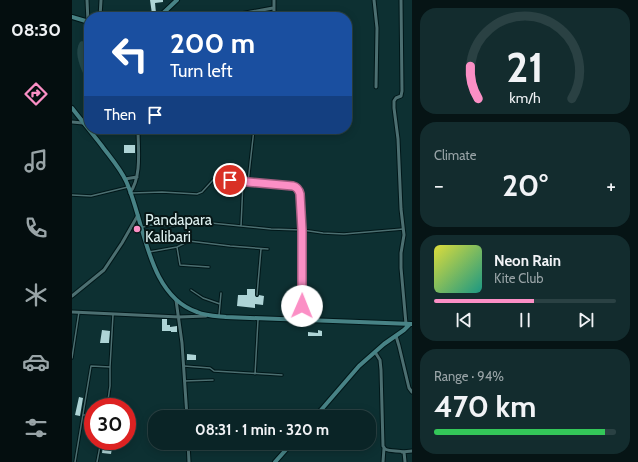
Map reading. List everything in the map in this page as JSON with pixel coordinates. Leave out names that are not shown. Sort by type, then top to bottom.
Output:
[{"type":"main road","points":[[164,12],[177,0]]},
{"type":"main road","points":[[72,17],[84,21]]},
{"type":"main road","points":[[72,108],[84,123]]},
{"type":"main road","points":[[92,134],[125,179],[153,264],[161,281],[168,292],[176,300],[192,310],[208,316],[219,317],[409,324]]},
{"type":"main road","points":[[321,410],[359,366],[409,324]]},
{"type":"main road","points":[[275,462],[286,450]]},
{"type":"street","points":[[88,0],[89,12]]},
{"type":"street","points":[[100,12],[101,0]]},
{"type":"street","points":[[274,0],[274,12]]},
{"type":"street","points":[[374,0],[377,28],[376,87]]},
{"type":"street","points":[[400,0],[402,91],[401,96],[396,98],[394,101],[394,108],[398,139],[401,209],[404,235],[401,253],[401,268],[409,324]]},
{"type":"street","points":[[252,12],[274,8]]},
{"type":"street","points":[[72,122],[84,123]]},
{"type":"street","points":[[130,193],[138,177],[138,134]]},
{"type":"street","points":[[125,179],[138,177]]},
{"type":"street","points":[[72,296],[104,270],[138,215]]},
{"type":"street","points":[[301,320],[302,230]]},
{"type":"street","points":[[176,300],[184,366],[186,410]]},
{"type":"street","points":[[72,312],[179,317],[208,316]]},
{"type":"street","points":[[396,336],[409,388],[412,392]]},
{"type":"street","points":[[375,352],[381,364],[384,448],[383,462]]},
{"type":"street","points":[[384,448],[402,452],[412,451]]},
{"type":"street","points":[[188,450],[189,462]]},
{"type":"street","points":[[402,452],[405,455],[405,462]]},
{"type":"lane","points":[[248,182],[253,134]]},
{"type":"lane","points":[[130,193],[162,192],[197,194],[202,192],[213,180],[217,178],[243,182],[293,186],[299,191],[300,194],[302,230]]},
{"type":"lane","points":[[240,226],[243,182]]},
{"type":"lane","points":[[72,195],[91,196],[128,187]]},
{"type":"lane","points":[[141,227],[174,226],[181,220],[271,229],[302,230],[323,234],[344,234],[403,229]]},
{"type":"lane","points":[[149,252],[177,247],[189,241],[268,249]]},
{"type":"lane","points":[[177,247],[180,265],[209,267]]},
{"type":"lane","points":[[257,295],[261,249]]},
{"type":"lane","points":[[191,290],[203,298],[220,304]]},
{"type":"lane","points":[[219,317],[221,293]]},
{"type":"lane","points":[[72,358],[79,312]]},
{"type":"lane","points":[[109,398],[113,314]]},
{"type":"lane","points":[[255,374],[258,319]]},
{"type":"lane","points":[[75,462],[91,366],[110,366]]},
{"type":"lane","points":[[184,366],[210,368],[214,371],[282,375]]},
{"type":"lane","points":[[184,381],[213,380]]},
{"type":"lane","points":[[97,462],[99,450]]},
{"type":"shaded area","points":[[80,42],[84,42],[84,73],[80,66],[77,53]]},
{"type":"building","points":[[150,0],[163,0],[163,2],[155,3],[156,12],[152,12]]},
{"type":"building","points":[[124,145],[135,145],[135,153],[124,153]]},
{"type":"building","points":[[247,289],[255,289],[256,297],[259,295],[264,296],[263,305],[255,304],[255,308],[237,306],[238,295],[247,295]]},
{"type":"building","points":[[314,293],[318,294],[316,305],[311,304],[310,307],[304,305],[306,295],[313,296]]},
{"type":"building","points":[[162,319],[167,319],[167,325],[170,325],[170,327],[177,326],[177,332],[162,331]]},
{"type":"building","points":[[102,330],[110,331],[109,343],[100,343]]},
{"type":"building","points":[[318,330],[322,331],[322,336],[308,336],[308,332],[318,333]]},
{"type":"building","points":[[187,354],[196,355],[196,360],[187,360]]},
{"type":"building","points":[[79,397],[83,398],[80,416],[75,415]]},
{"type":"building","points":[[102,450],[112,450],[111,454],[102,453]]},
{"type":"place","name":"Pandapara Kalibari","points":[[137,229]]},
{"type":"route","points":[[230,180],[293,186],[299,191],[302,230],[302,306]]}]
